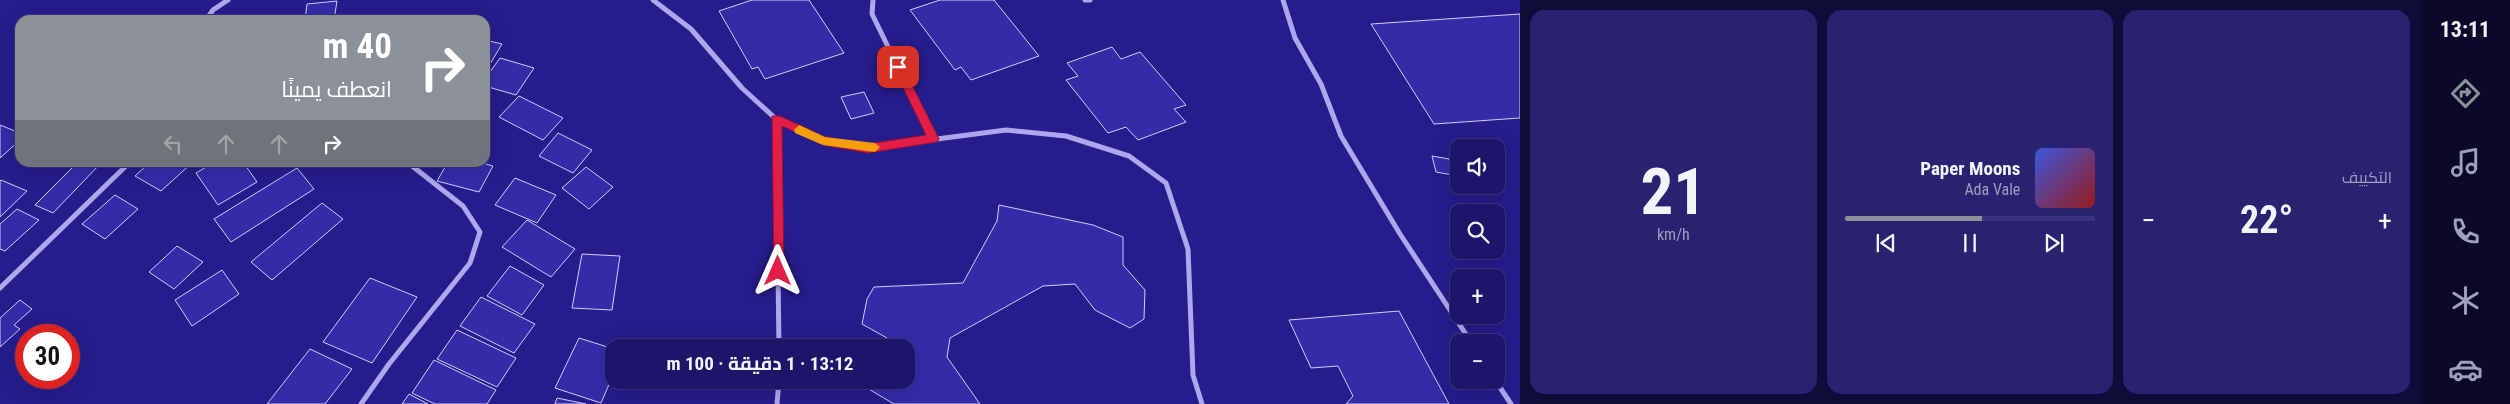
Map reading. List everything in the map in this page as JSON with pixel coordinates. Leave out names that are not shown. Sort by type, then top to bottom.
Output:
[{"type":"street","points":[[210,15],[213,10],[228,0]]},
{"type":"street","points":[[653,0],[691,28],[742,88],[776,119],[823,141],[868,148],[1006,130],[1066,136],[1129,156],[1166,183],[1188,249],[1193,375],[1202,404]]},
{"type":"street","points":[[873,0],[872,14],[933,139]]},
{"type":"street","points":[[1085,0],[1090,0]]},
{"type":"street","points":[[1283,0],[1295,38],[1321,84],[1341,136],[1400,234],[1466,334]]},
{"type":"street","points":[[776,119],[779,339]]},
{"type":"street","points":[[0,288],[125,167]]},
{"type":"street","points":[[361,404],[389,364],[470,263],[480,232],[463,206],[413,167]]},
{"type":"street","points":[[777,404],[778,389]]},
{"type":"street","points":[[1501,389],[1511,404]]},
{"type":"building","points":[[752,0],[809,0],[844,53],[765,79],[758,67],[752,69],[719,11]]},
{"type":"building","points":[[940,0],[994,0],[1039,56],[971,80],[961,67],[955,70],[910,10]]},
{"type":"building","points":[[337,1],[335,15],[306,15],[307,4]]},
{"type":"building","points":[[1520,14],[1520,118],[1434,124],[1371,24]]},
{"type":"building","points":[[490,41],[502,44],[490,64]]},
{"type":"building","points":[[1112,47],[1121,59],[1140,52],[1186,105],[1174,109],[1186,122],[1138,140],[1126,127],[1108,133],[1066,80],[1078,76],[1067,63]]},
{"type":"building","points":[[500,58],[534,68],[516,95],[490,87],[490,72]]},
{"type":"building","points":[[864,92],[874,113],[851,119],[841,97]]},
{"type":"building","points":[[519,96],[563,118],[543,140],[499,117]]},
{"type":"building","points":[[0,125],[15,131],[15,144],[0,158]]},
{"type":"building","points":[[558,133],[592,150],[573,173],[539,156]]},
{"type":"building","points":[[1432,156],[1449,159],[1450,174],[1436,172]]},
{"type":"building","points":[[493,166],[479,192],[437,181],[445,167]]},
{"type":"building","points":[[73,167],[97,167],[53,213],[35,205]]},
{"type":"building","points":[[145,167],[187,167],[161,191],[135,176]]},
{"type":"building","points":[[206,167],[246,167],[257,182],[218,205],[196,173]]},
{"type":"building","points":[[586,167],[613,187],[589,209],[562,188]]},
{"type":"building","points":[[297,168],[314,189],[231,242],[214,219]]},
{"type":"building","points":[[515,178],[556,195],[537,223],[495,205]]},
{"type":"building","points":[[0,181],[27,191],[0,217]]},
{"type":"building","points":[[115,195],[138,209],[105,239],[82,224]]},
{"type":"building","points":[[322,203],[343,219],[272,280],[251,262]]},
{"type":"building","points":[[999,205],[1093,225],[1123,237],[1123,265],[1145,290],[1144,319],[1130,328],[1095,310],[1075,284],[1043,286],[950,338],[947,357],[980,404],[894,404],[869,389],[915,389],[915,339],[885,339],[887,338],[862,324],[867,299],[874,287],[963,283],[997,221]]},
{"type":"building","points":[[17,209],[39,220],[5,251],[0,249],[0,224]]},
{"type":"building","points":[[527,220],[575,249],[551,277],[502,247]]},
{"type":"building","points":[[177,246],[203,262],[174,289],[149,272]]},
{"type":"building","points":[[582,254],[620,256],[612,310],[572,308]]},
{"type":"building","points":[[510,266],[544,285],[522,315],[487,296]]},
{"type":"building","points":[[222,270],[239,294],[192,326],[175,300]]},
{"type":"building","points":[[370,278],[417,297],[372,363],[323,342]]},
{"type":"building","points":[[481,297],[535,324],[514,353],[460,326]]},
{"type":"building","points":[[20,300],[32,309],[14,325],[15,334],[0,347],[0,318]]},
{"type":"building","points":[[1399,311],[1449,404],[1346,404],[1353,396],[1338,366],[1311,368],[1289,320]]},
{"type":"building","points":[[457,330],[516,358],[497,387],[437,359]]},
{"type":"building","points":[[579,338],[605,346],[605,389],[607,389],[601,403],[555,388]]},
{"type":"building","points":[[310,349],[352,369],[325,404],[267,404]]},
{"type":"building","points":[[434,360],[496,390],[487,404],[435,404],[412,393]]},
{"type":"building","points":[[409,394],[428,404],[402,404]]},
{"type":"building","points":[[557,398],[586,404],[555,404]]},
{"type":"slow traffic","points":[[799,130],[823,141],[868,148],[875,147]]},
{"type":"route","points":[[778,271],[776,119],[823,141],[868,148],[933,139],[898,67]]}]
